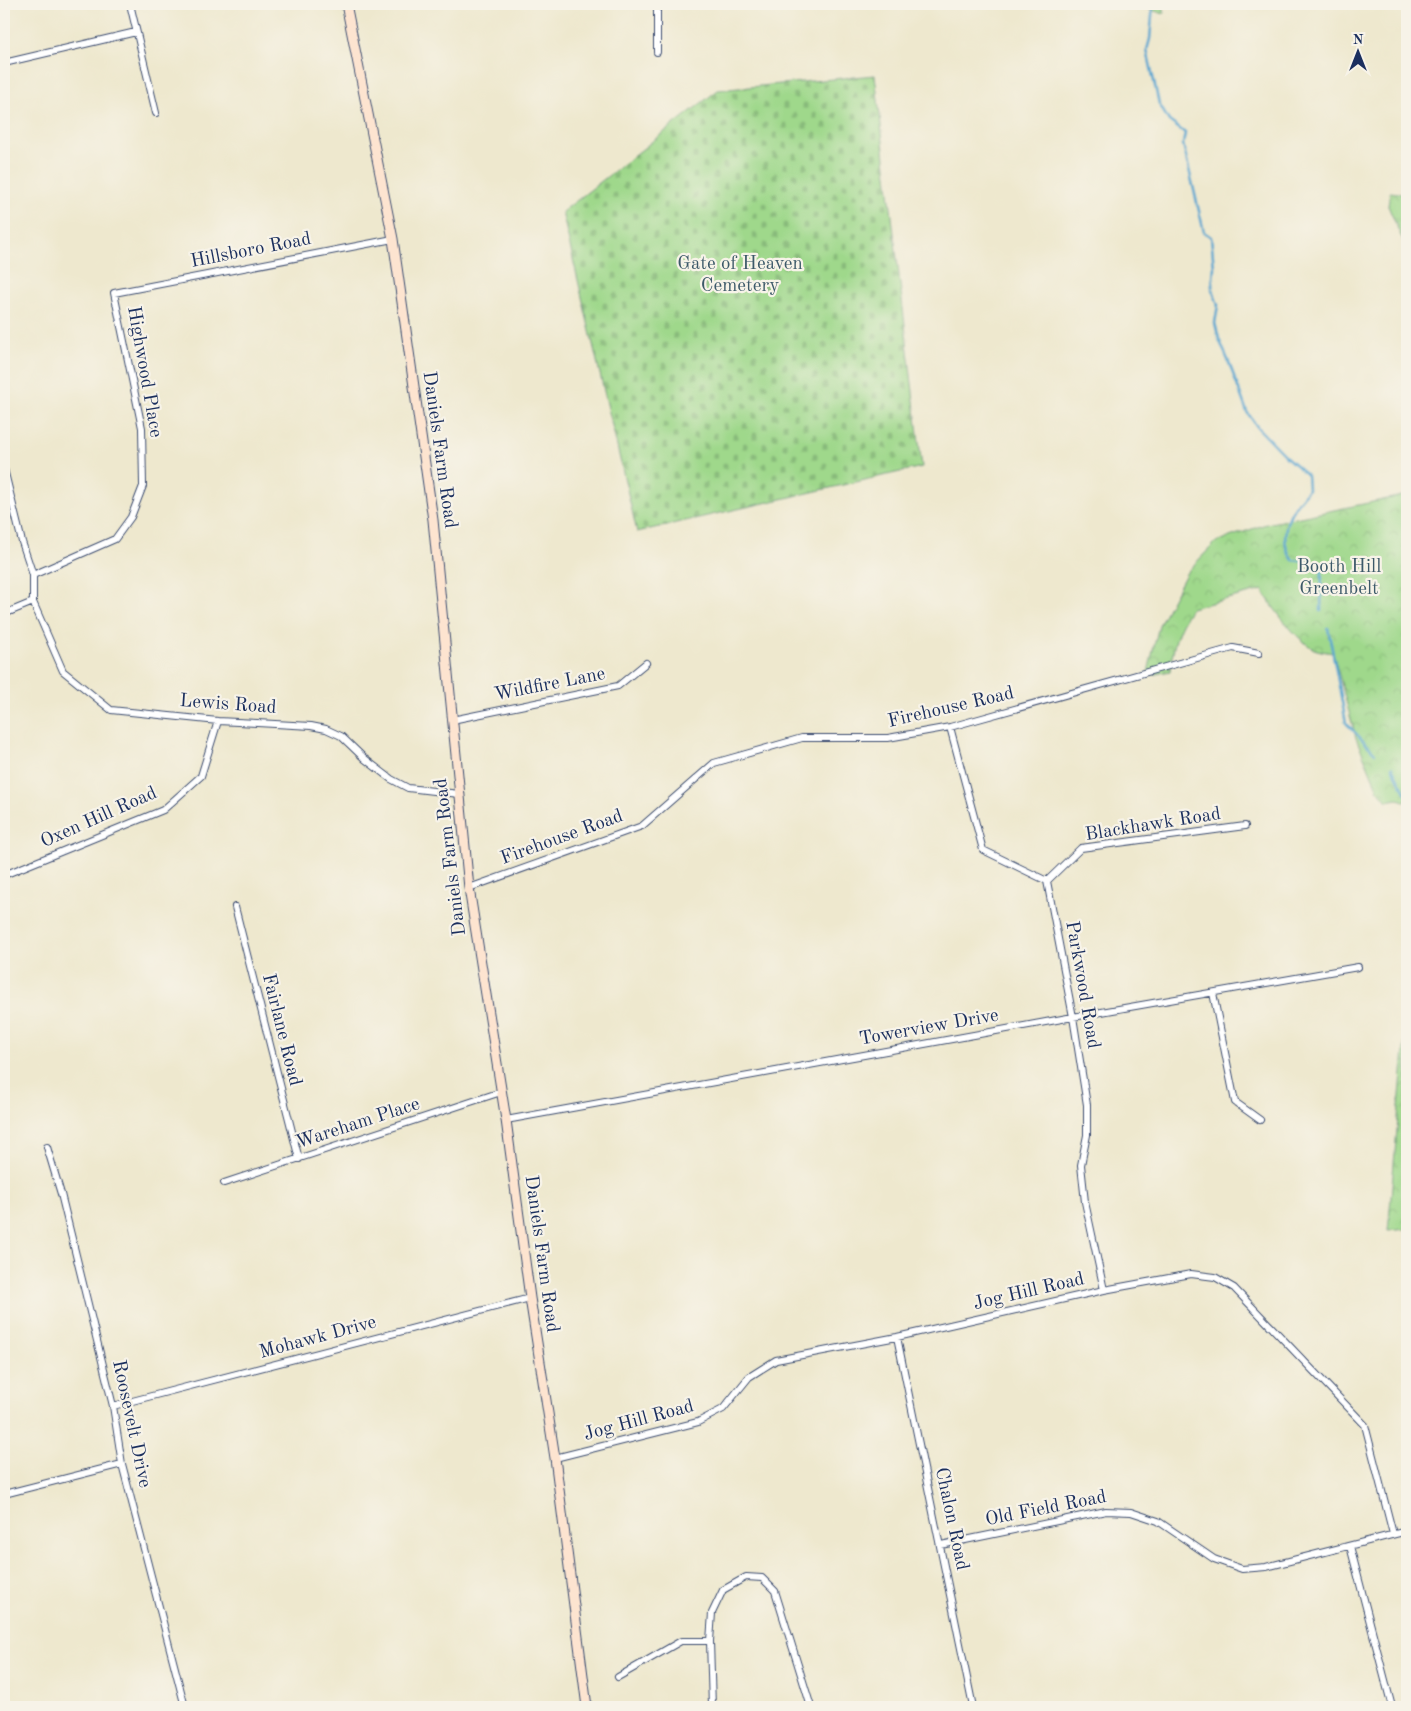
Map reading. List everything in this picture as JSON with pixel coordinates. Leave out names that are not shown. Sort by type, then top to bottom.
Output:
[{"type":"main road","name":"Daniels Farm Road","points":[[346,4],[393,239],[433,520],[468,888],[506,1120],[530,1298],[555,1458],[587,1707]]},
{"type":"street","points":[[130,4],[156,113]]},
{"type":"street","points":[[657,4],[657,52]]},
{"type":"street","points":[[4,63],[136,32]]},
{"type":"street","name":"Hillsboro Road","points":[[114,293],[393,239]]},
{"type":"street","name":"Highwood Place","points":[[33,575],[115,540],[131,516],[143,486],[142,428],[114,293]]},
{"type":"street","points":[[4,469],[22,542],[33,575],[32,602],[4,614]]},
{"type":"street","name":"Lewis Road","points":[[32,602],[63,671],[111,710],[311,726],[326,729],[341,736],[365,759],[391,779],[408,788],[459,794]]},
{"type":"street","name":"Firehouse Road","points":[[468,888],[642,826],[714,763],[802,738],[888,738],[950,727],[1233,648],[1259,653]]},
{"type":"street","name":"Wildfire Lane","points":[[452,720],[618,686],[646,664]]},
{"type":"street","name":"Oxen Hill Road","points":[[4,875],[163,810],[201,776],[218,720]]},
{"type":"street","points":[[950,727],[983,850],[1047,881]]},
{"type":"street","name":"Blackhawk Road","points":[[1047,881],[1081,848],[1245,826]]},
{"type":"street","name":"Parkwood Road","points":[[1047,881],[1073,1017],[1087,1105],[1087,1135],[1081,1165],[1085,1202],[1104,1290]]},
{"type":"street","name":"Fairlane Road","points":[[235,908],[299,1159]]},
{"type":"street","name":"Towerview Drive","points":[[506,1120],[1358,967]]},
{"type":"street","points":[[1213,994],[1235,1102],[1260,1120]]},
{"type":"street","name":"Wareham Place","points":[[224,1183],[501,1092]]},
{"type":"street","name":"Roosevelt Drive","points":[[47,1147],[61,1194],[113,1406],[122,1464],[185,1707]]},
{"type":"street","name":"Jog Hill Road","points":[[555,1458],[698,1422],[723,1409],[749,1377],[776,1360],[897,1337],[1104,1290],[1192,1274],[1215,1277],[1234,1288],[1365,1424],[1393,1534]]},
{"type":"street","name":"Mohawk Drive","points":[[113,1406],[530,1298]]},
{"type":"street","name":"Chalon Road","points":[[897,1337],[973,1707]]},
{"type":"street","points":[[4,1494],[122,1464]]},
{"type":"street","name":"Old Field Road","points":[[941,1545],[1106,1510],[1131,1512],[1158,1521],[1214,1558],[1242,1569],[1266,1567],[1407,1531]]},
{"type":"street","points":[[1350,1546],[1392,1707]]},
{"type":"street","points":[[712,1707],[710,1641],[712,1613],[723,1590],[746,1578],[762,1578],[775,1590],[811,1707]]},
{"type":"street","points":[[618,1677],[681,1641],[710,1641]]},
{"type":"green space","points":[[1133,4],[1164,4],[1164,14]]},
{"type":"green space","name":"Gate of Heaven Cemetery","points":[[875,75],[922,467],[637,532],[562,212],[718,90]]},
{"type":"green space","points":[[1390,192],[1407,194],[1407,250],[1388,206]]},
{"type":"green space","name":"Booth Hill Greenbelt","points":[[1407,495],[1407,802],[1398,799],[1387,801],[1378,790],[1356,738],[1333,653],[1314,649],[1307,645],[1278,614],[1263,590],[1191,608],[1176,638],[1170,671],[1147,676],[1159,625],[1187,572],[1216,542],[1266,524]]},
{"type":"green space","points":[[1407,1016],[1407,1229],[1388,1231]]},
{"type":"waterway","points":[[1153,4],[1150,39],[1147,50],[1159,104],[1169,121],[1185,133],[1183,144],[1204,232],[1211,237],[1214,267],[1212,289],[1218,305],[1215,323],[1219,339],[1247,412],[1258,428],[1285,456],[1307,475],[1308,489],[1288,520],[1285,541],[1293,560],[1313,563],[1322,569],[1321,611]]},
{"type":"waterway","points":[[1328,628],[1346,723],[1375,753]]},
{"type":"waterway","points":[[1392,767],[1407,796]]}]
